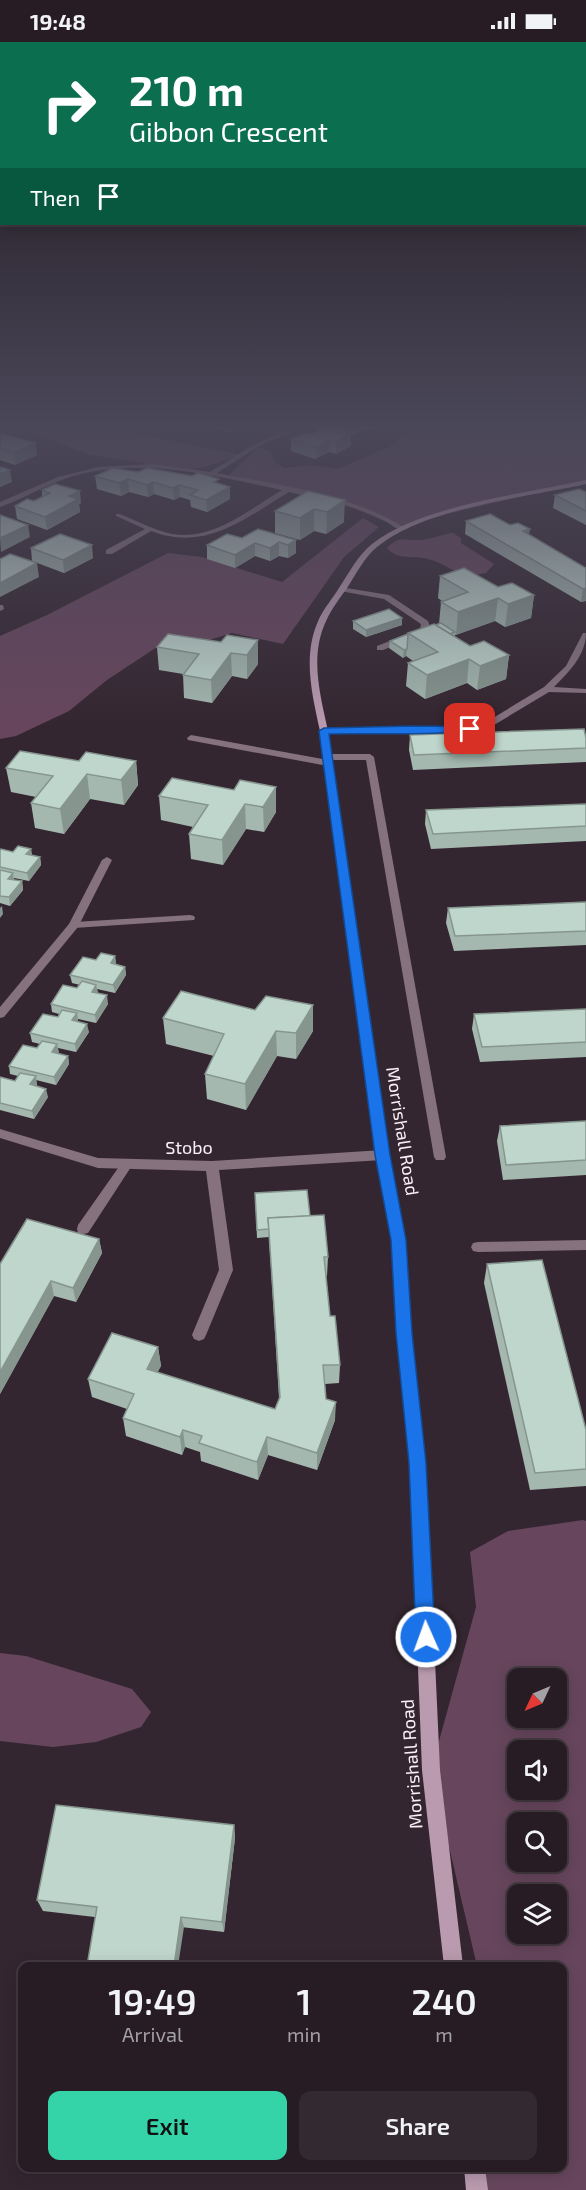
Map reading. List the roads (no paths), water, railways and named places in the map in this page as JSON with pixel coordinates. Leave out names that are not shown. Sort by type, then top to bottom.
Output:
[{"type":"street","points":[[144,526],[183,537],[214,532],[224,526]]},
{"type":"street","points":[[397,526],[401,528]]},
{"type":"street","name":"Morrishall Road","points":[[407,526],[374,545],[322,618],[313,649],[312,672],[324,731],[382,1155],[399,1240],[404,1333],[418,1463],[431,1770],[453,1962]]},
{"type":"street","points":[[109,552],[150,529]]},
{"type":"street","points":[[343,589],[386,597],[425,623],[423,631],[380,648]]},
{"type":"street","points":[[324,731],[414,729],[437,732],[470,729],[491,723],[547,689],[569,667],[583,646],[586,634]]},
{"type":"street","points":[[547,689],[586,691]]},
{"type":"street","points":[[191,738],[327,760],[370,757],[440,1157]]},
{"type":"street","points":[[0,1014],[74,925],[107,860]]},
{"type":"street","points":[[74,925],[190,918]]},
{"type":"street","name":"Stobo","points":[[0,1133],[98,1163],[212,1166],[382,1155]]},
{"type":"street","points":[[83,1229],[126,1164]]},
{"type":"street","points":[[199,1335],[226,1270],[212,1166]]},
{"type":"street","points":[[478,1247],[586,1245]]},
{"type":"street","points":[[475,2172],[477,2190]]}]
